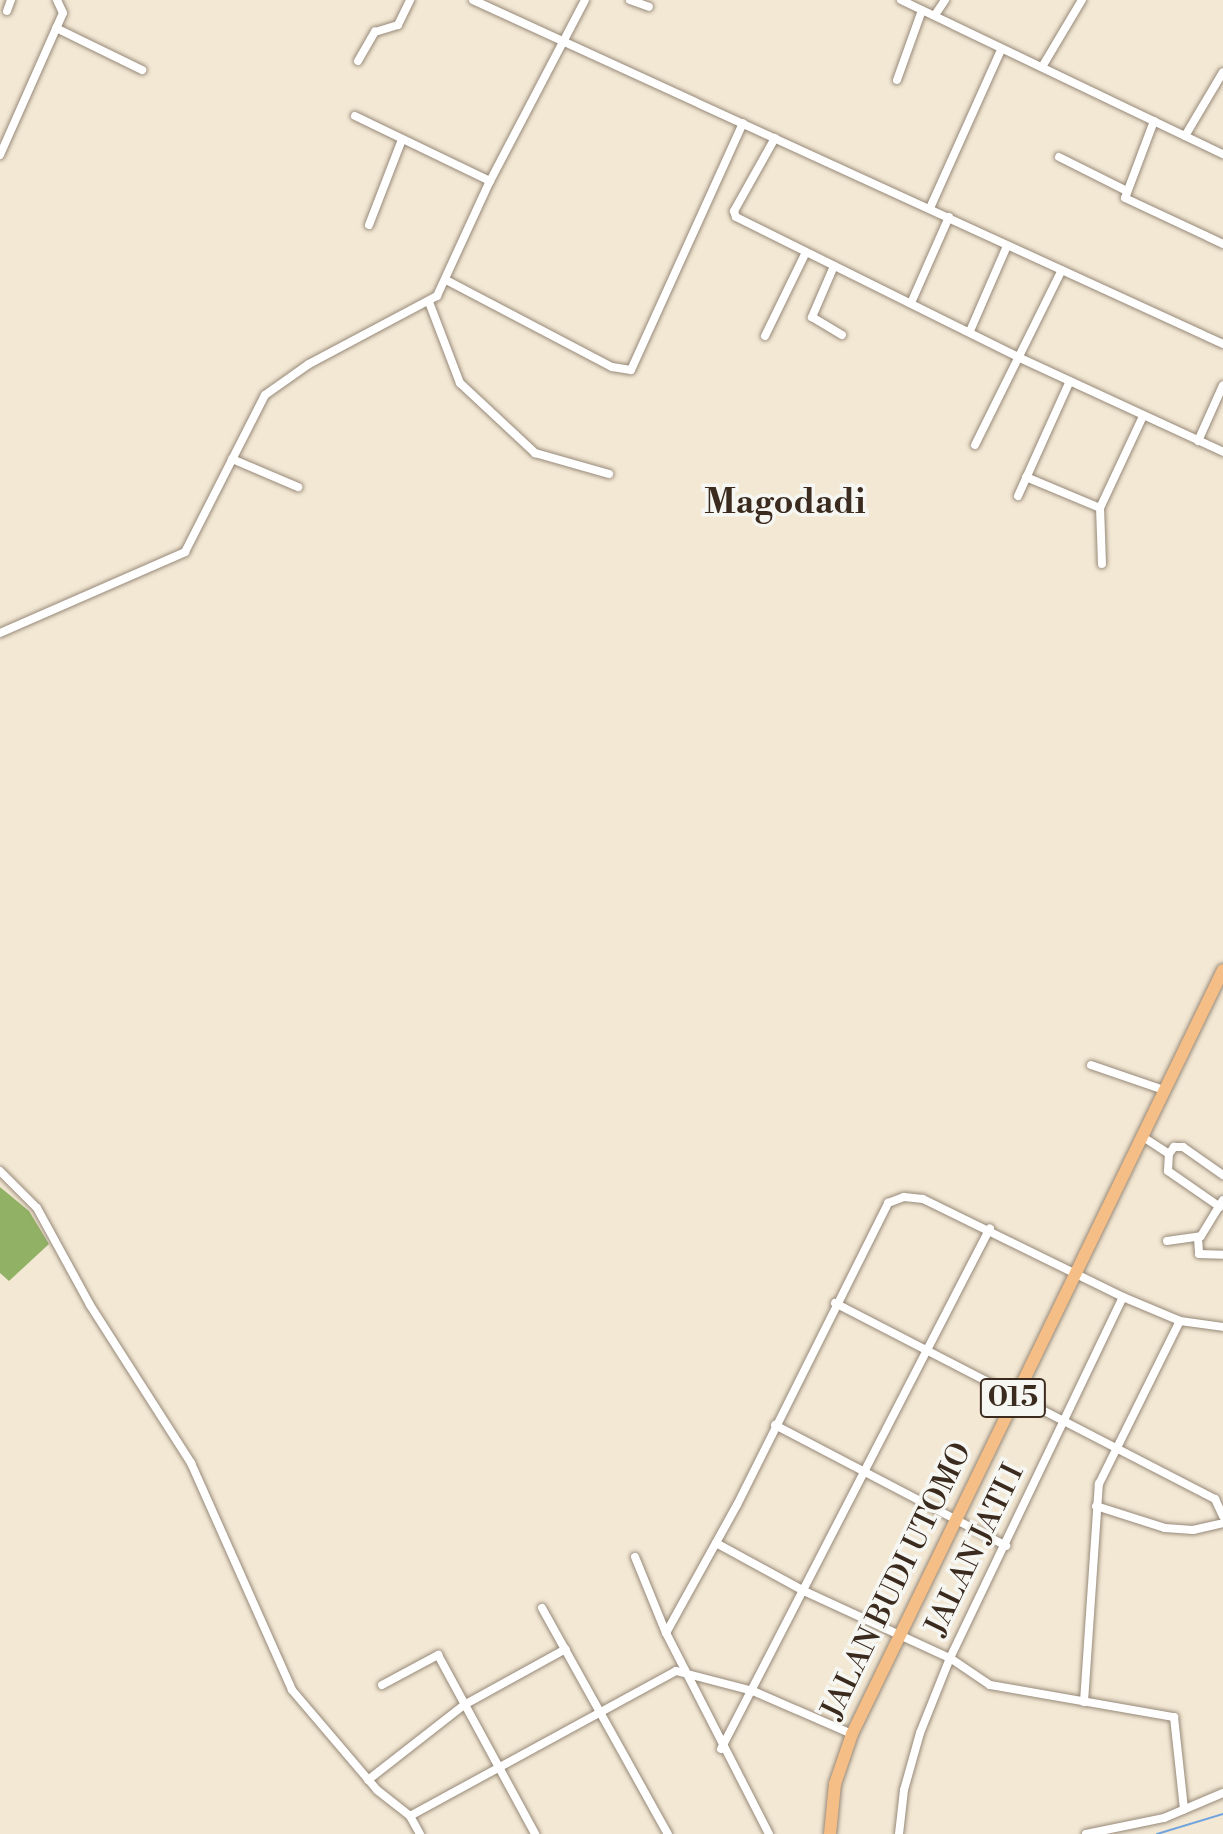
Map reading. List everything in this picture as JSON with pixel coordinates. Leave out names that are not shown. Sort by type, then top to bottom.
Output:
[{"type":"main road","name":"JALAN BUDI UTOMO","points":[[830,1834],[835,1784],[852,1734],[1223,970]]},
{"type":"street","points":[[7,11],[11,0]]},
{"type":"street","points":[[0,155],[64,9],[57,0]]},
{"type":"street","points":[[358,61],[375,32],[398,25],[410,0]]},
{"type":"street","points":[[473,0],[565,39],[1223,344]]},
{"type":"street","points":[[0,633],[185,552],[265,395],[309,364],[429,302],[448,281],[490,181],[585,0]]},
{"type":"street","points":[[630,0],[649,7]]},
{"type":"street","points":[[901,0],[1223,154]]},
{"type":"street","points":[[935,15],[945,0]]},
{"type":"street","points":[[1042,67],[1082,0]]},
{"type":"street","points":[[897,80],[922,10]]},
{"type":"street","points":[[56,28],[142,70]]},
{"type":"street","points":[[930,208],[1001,50]]},
{"type":"street","points":[[1185,136],[1223,72]]},
{"type":"street","points":[[355,116],[401,142],[490,181]]},
{"type":"street","points":[[1154,121],[1125,190],[1127,200],[1223,244]]},
{"type":"street","points":[[448,281],[612,367],[631,370],[743,123]]},
{"type":"street","points":[[775,138],[733,212],[806,252],[1020,358],[1223,452]]},
{"type":"street","points":[[369,225],[401,142]]},
{"type":"street","points":[[1059,157],[1125,190]]},
{"type":"street","points":[[911,303],[949,217]]},
{"type":"street","points":[[970,331],[1007,246]]},
{"type":"street","points":[[765,336],[806,252]]},
{"type":"street","points":[[834,266],[812,317],[842,335]]},
{"type":"street","points":[[975,445],[1062,270]]},
{"type":"street","points":[[429,302],[460,383],[535,453],[609,474]]},
{"type":"street","points":[[1018,496],[1070,381]]},
{"type":"street","points":[[1198,441],[1223,385]]},
{"type":"street","points":[[1102,564],[1100,508],[1143,416]]},
{"type":"street","points":[[232,459],[298,487]]},
{"type":"street","points":[[1026,477],[1100,508]]},
{"type":"street","points":[[1091,1065],[1164,1090]]},
{"type":"street","points":[[1143,1137],[1169,1154]]},
{"type":"street","points":[[1223,1175],[1178,1145],[1169,1154],[1168,1171],[1221,1203],[1198,1238],[1199,1254],[1223,1255]]},
{"type":"street","points":[[0,1171],[37,1208],[90,1305],[191,1463],[292,1690],[368,1780],[410,1816],[420,1834]]},
{"type":"street","points":[[666,1633],[716,1543],[882,1211],[895,1199],[923,1199],[990,1228],[1075,1275],[1123,1297],[1180,1321],[1223,1327]]},
{"type":"street","points":[[721,1749],[990,1228]]},
{"type":"street","points":[[1167,1241],[1198,1238]]},
{"type":"street","name":"JALAN JATI I","points":[[899,1834],[904,1790],[920,1733],[950,1658],[1123,1297]]},
{"type":"street","points":[[835,1303],[929,1347],[1014,1396],[1065,1419],[1215,1499],[1223,1516]]},
{"type":"street","points":[[1084,1702],[1099,1484],[1180,1321]]},
{"type":"street","points":[[775,1425],[1006,1546]]},
{"type":"street","points":[[1096,1506],[1165,1528],[1193,1530],[1223,1523]]},
{"type":"street","points":[[716,1543],[804,1591],[898,1637],[950,1658],[1001,1690],[1174,1717],[1184,1809]]},
{"type":"street","points":[[635,1557],[682,1670],[721,1749],[769,1834]]},
{"type":"street","points":[[542,1608],[668,1834]]},
{"type":"street","points":[[368,1780],[464,1705],[566,1649]]},
{"type":"street","points":[[382,1685],[437,1655],[535,1834]]},
{"type":"street","points":[[410,1816],[497,1764],[682,1670],[753,1691],[852,1734]]},
{"type":"street","points":[[1086,1834],[1184,1809],[1223,1793]]},
{"type":"green space","points":[[0,1187],[29,1211],[49,1244],[9,1281],[0,1273]]},
{"type":"waterway","points":[[1157,1834],[1223,1814]]},
{"type":"district","name":"Magodadi","points":[[785,504]]}]
